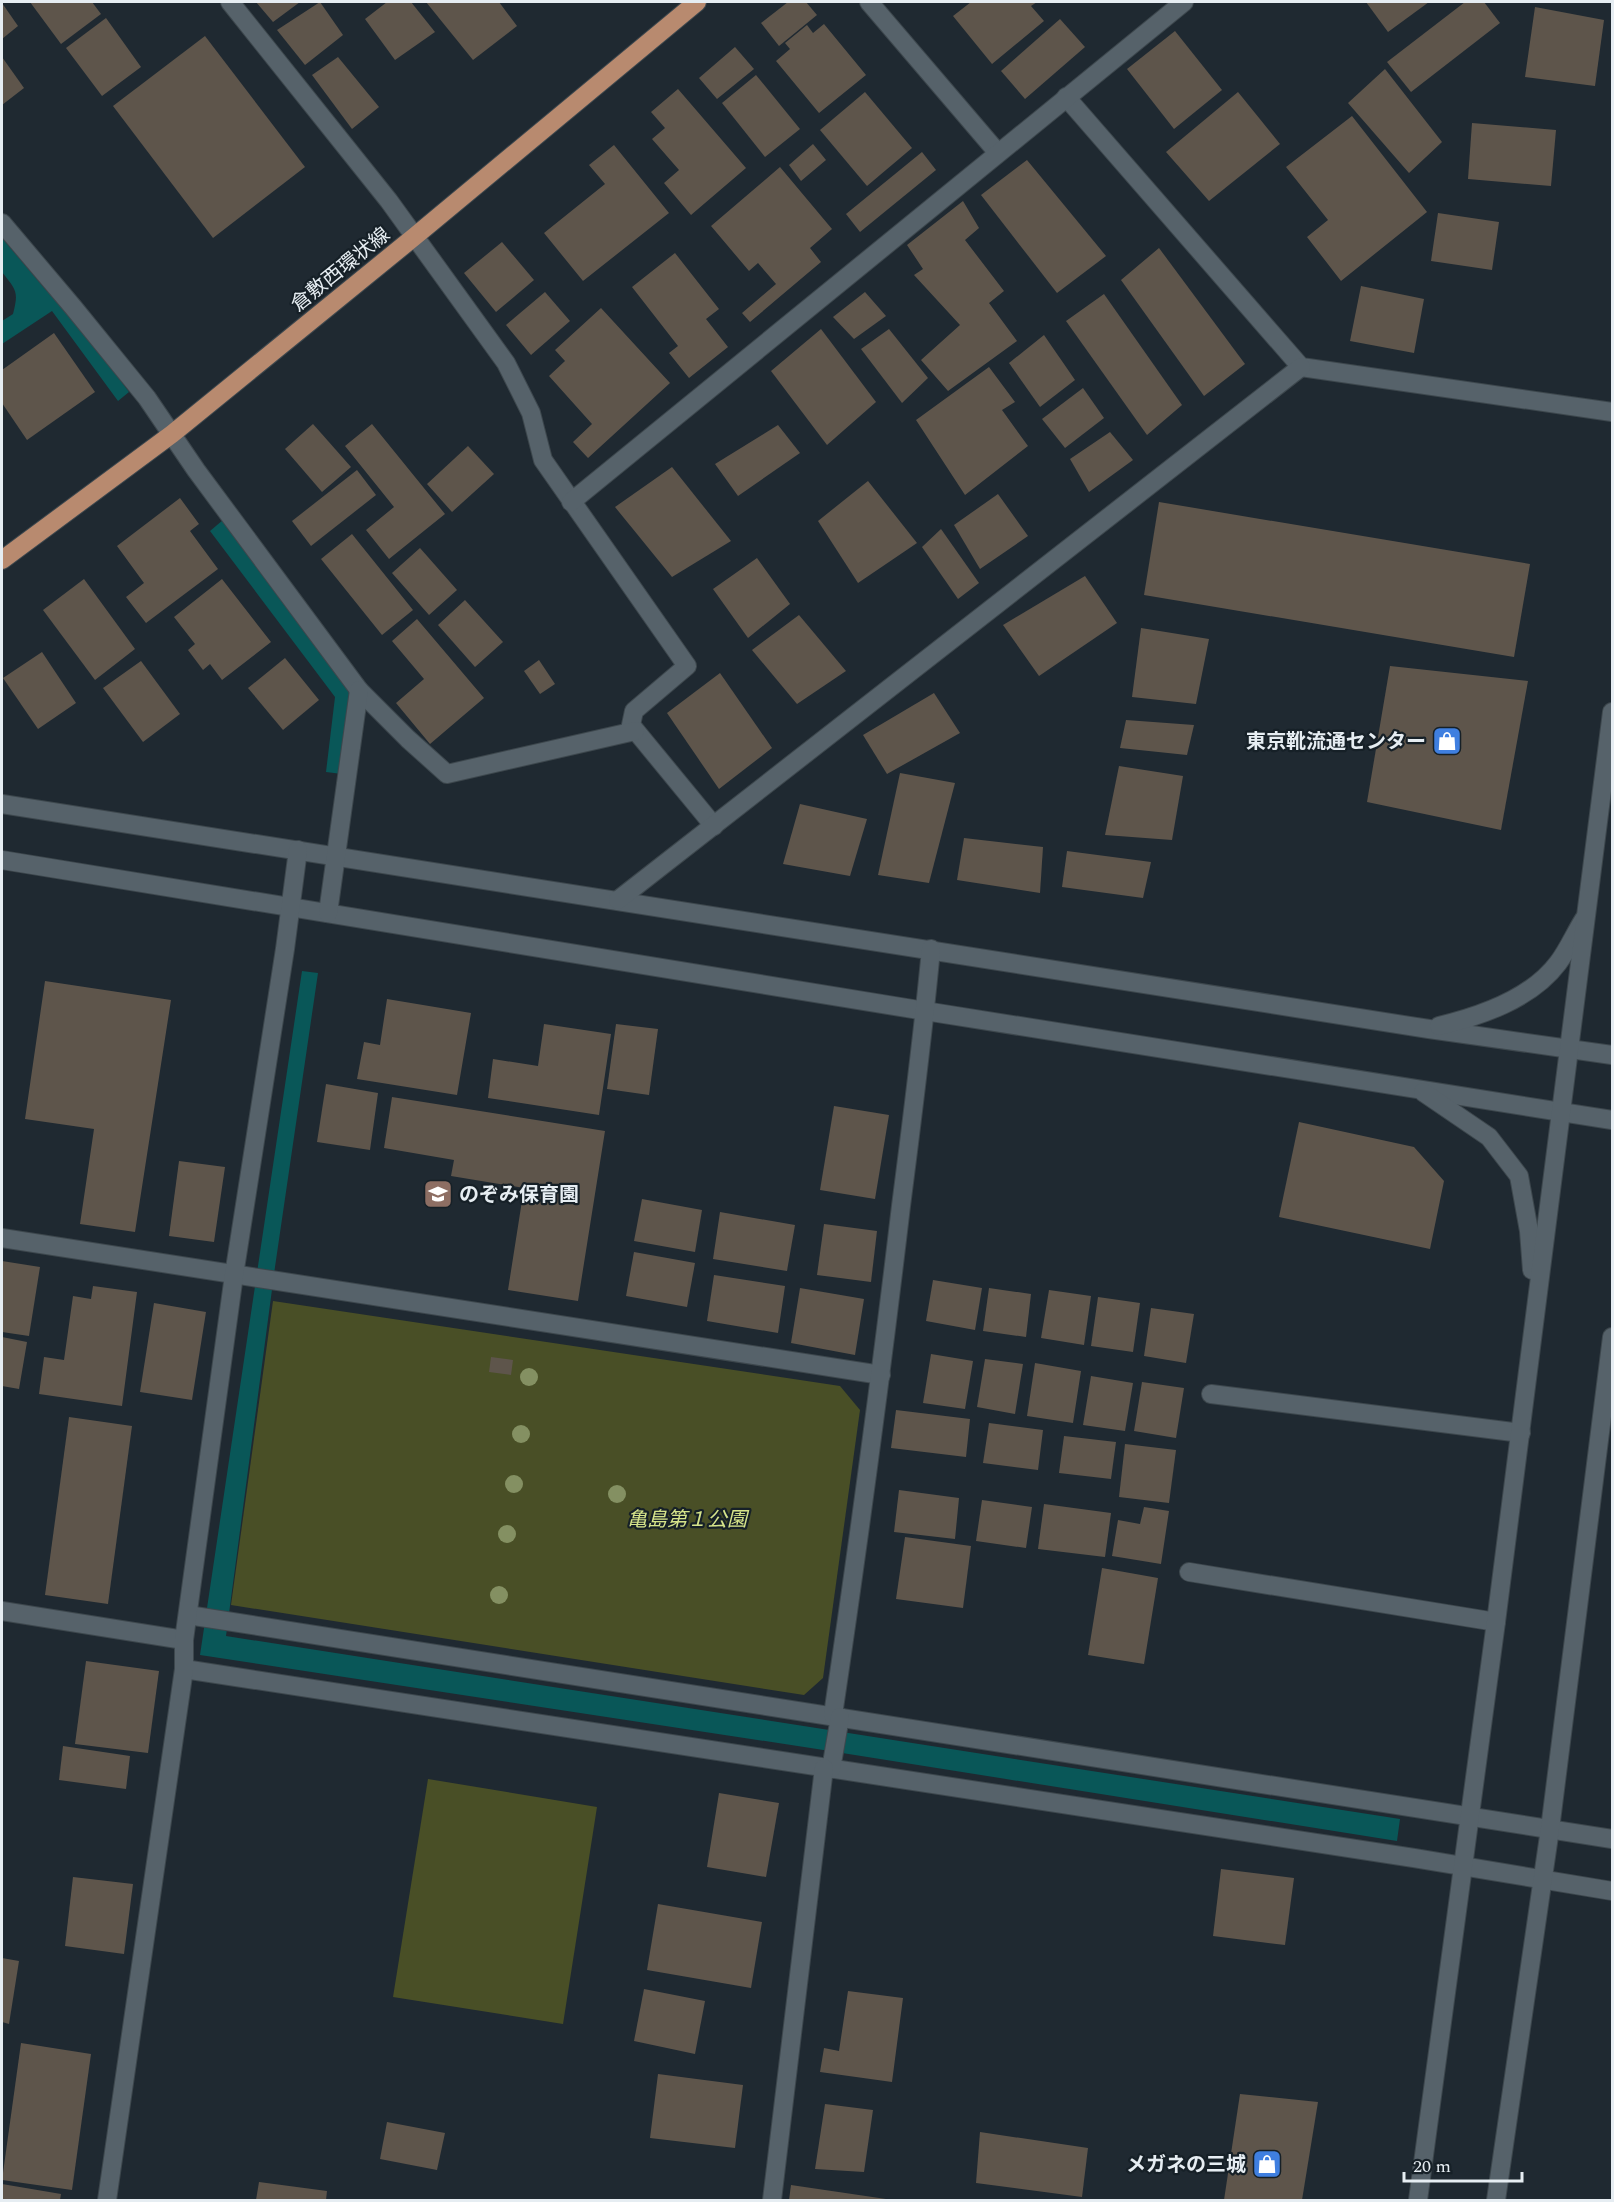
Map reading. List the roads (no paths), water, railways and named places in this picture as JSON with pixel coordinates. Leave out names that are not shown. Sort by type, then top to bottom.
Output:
[{"type":"main road","name":"倉敷西環状線","points":[[2,560],[172,434],[698,2]]},
{"type":"street","points":[[230,2],[389,201],[506,363],[531,413],[543,460],[687,666],[634,711],[631,725],[714,825]]},
{"type":"street","points":[[869,2],[998,153]]},
{"type":"street","points":[[571,502],[1184,2]]},
{"type":"street","points":[[1066,97],[1301,367],[1612,412]]},
{"type":"street","points":[[2,223],[132,380],[222,506],[359,690],[447,774],[635,731]]},
{"type":"street","points":[[618,900],[1301,367]]},
{"type":"street","points":[[328,913],[359,690]]},
{"type":"street","points":[[1418,2200],[1521,1433],[1612,712]]},
{"type":"street","points":[[2,804],[1429,1029],[1612,1054]]},
{"type":"street","points":[[107,2200],[184,1669],[184,1640],[194,1616],[243,1276],[298,850]]},
{"type":"street","points":[[2,860],[1612,1120]]},
{"type":"street","points":[[1429,1029],[1459,1022],[1503,1006],[1533,986],[1557,964],[1588,912]]},
{"type":"street","points":[[772,2200],[881,1375],[926,1011],[931,949]]},
{"type":"street","points":[[1419,1089],[1489,1137],[1519,1176],[1529,1231],[1535,1311]]},
{"type":"street","points":[[2,1238],[881,1375]]},
{"type":"street","points":[[1496,2200],[1550,1829],[1612,1337]]},
{"type":"street","points":[[1211,1394],[1521,1433]]},
{"type":"street","points":[[1189,1572],[1496,1622]]},
{"type":"street","points":[[2,1611],[184,1640]]},
{"type":"street","points":[[194,1616],[837,1720],[1612,1839]]},
{"type":"street","points":[[184,1669],[829,1764],[1612,1892]]},
{"type":"place","name":"東京靴流通センター","points":[[1447,741]]},
{"type":"place","name":"のぞみ保育園","points":[[438,1194]]},
{"type":"place","name":"メガネの三城","points":[[1267,2164]]},
{"type":"park label","name":"亀島第１公園","points":[[687,1519]]}]
